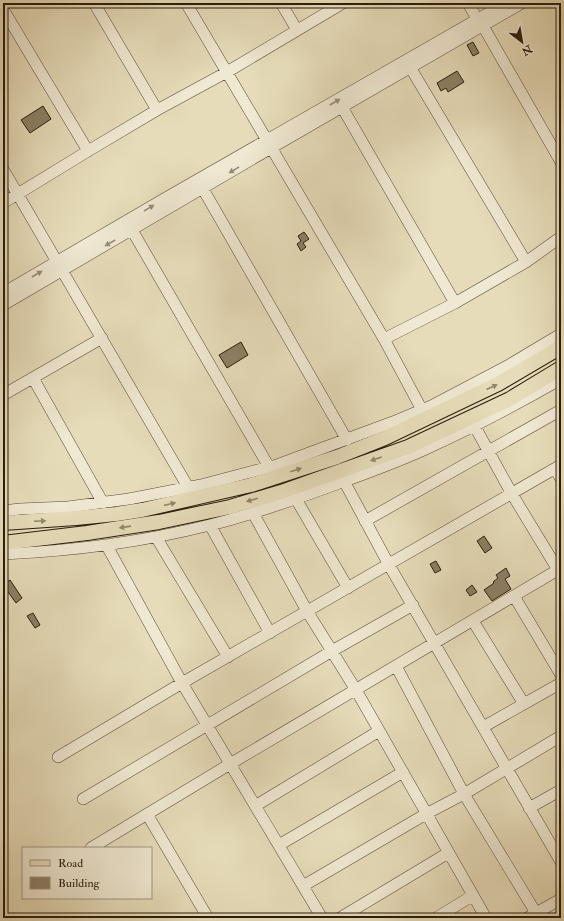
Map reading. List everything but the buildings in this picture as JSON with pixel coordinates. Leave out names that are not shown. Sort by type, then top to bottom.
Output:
[{"type":"main road","points":[[3,523],[116,514],[142,510],[251,485],[337,457],[385,438],[498,384],[561,347]]},
{"type":"main road","points":[[3,543],[87,533],[159,522],[230,507],[281,492],[408,448],[510,399],[561,368]]},
{"type":"street","points":[[94,3],[157,110]]},
{"type":"street","points":[[186,3],[384,339],[422,410]]},
{"type":"street","points":[[281,3],[297,30]]},
{"type":"street","points":[[3,203],[157,110],[227,72],[342,3]]},
{"type":"street","points":[[468,3],[561,162]]},
{"type":"street","points":[[269,144],[342,108],[480,23],[506,3]]},
{"type":"street","points":[[3,305],[60,266],[200,184],[480,23],[522,3]]},
{"type":"street","points":[[3,9],[88,151]]},
{"type":"street","points":[[410,67],[526,262]]},
{"type":"street","points":[[342,108],[455,303]]},
{"type":"street","points":[[3,169],[188,488]]},
{"type":"street","points":[[3,293],[132,230],[200,184]]},
{"type":"street","points":[[200,184],[347,440]]},
{"type":"street","points":[[132,230],[269,467]]},
{"type":"street","points":[[384,339],[455,303],[526,262],[561,237]]},
{"type":"street","points":[[3,511],[20,508],[68,508],[103,503],[188,488],[269,467],[347,440],[422,410],[464,390],[561,334]]},
{"type":"street","points":[[3,395],[102,338]]},
{"type":"street","points":[[33,378],[103,503]]},
{"type":"street","points":[[3,554],[36,553],[107,546],[156,537],[210,525],[296,500],[392,464],[434,446],[513,406],[561,379]]},
{"type":"street","points":[[365,521],[561,410]]},
{"type":"street","points":[[93,847],[473,620],[560,571],[512,494],[474,425]]},
{"type":"street","points":[[58,757],[182,683],[558,467],[561,479]]},
{"type":"street","points":[[344,481],[389,565],[529,808],[557,845],[561,862]]},
{"type":"street","points":[[296,500],[348,588]]},
{"type":"street","points":[[253,513],[307,611],[356,690],[472,896],[486,918]]},
{"type":"street","points":[[210,525],[270,633]]},
{"type":"street","points":[[156,537],[228,657]]},
{"type":"street","points":[[107,546],[182,683],[322,918]]},
{"type":"street","points":[[514,596],[561,675]]},
{"type":"street","points":[[83,799],[332,651],[413,605]]},
{"type":"street","points":[[473,620],[524,704]]},
{"type":"street","points":[[396,666],[464,794],[532,915],[561,899]]},
{"type":"street","points":[[483,727],[561,683]]},
{"type":"street","points":[[255,806],[379,731]]},
{"type":"street","points":[[303,886],[426,814],[464,794],[561,736]]},
{"type":"street","points":[[279,845],[403,772]]},
{"type":"street","points":[[529,808],[561,790]]},
{"type":"street","points":[[147,814],[208,918]]},
{"type":"street","points":[[340,918],[448,853]]},
{"type":"street","points":[[436,918],[472,896]]}]
